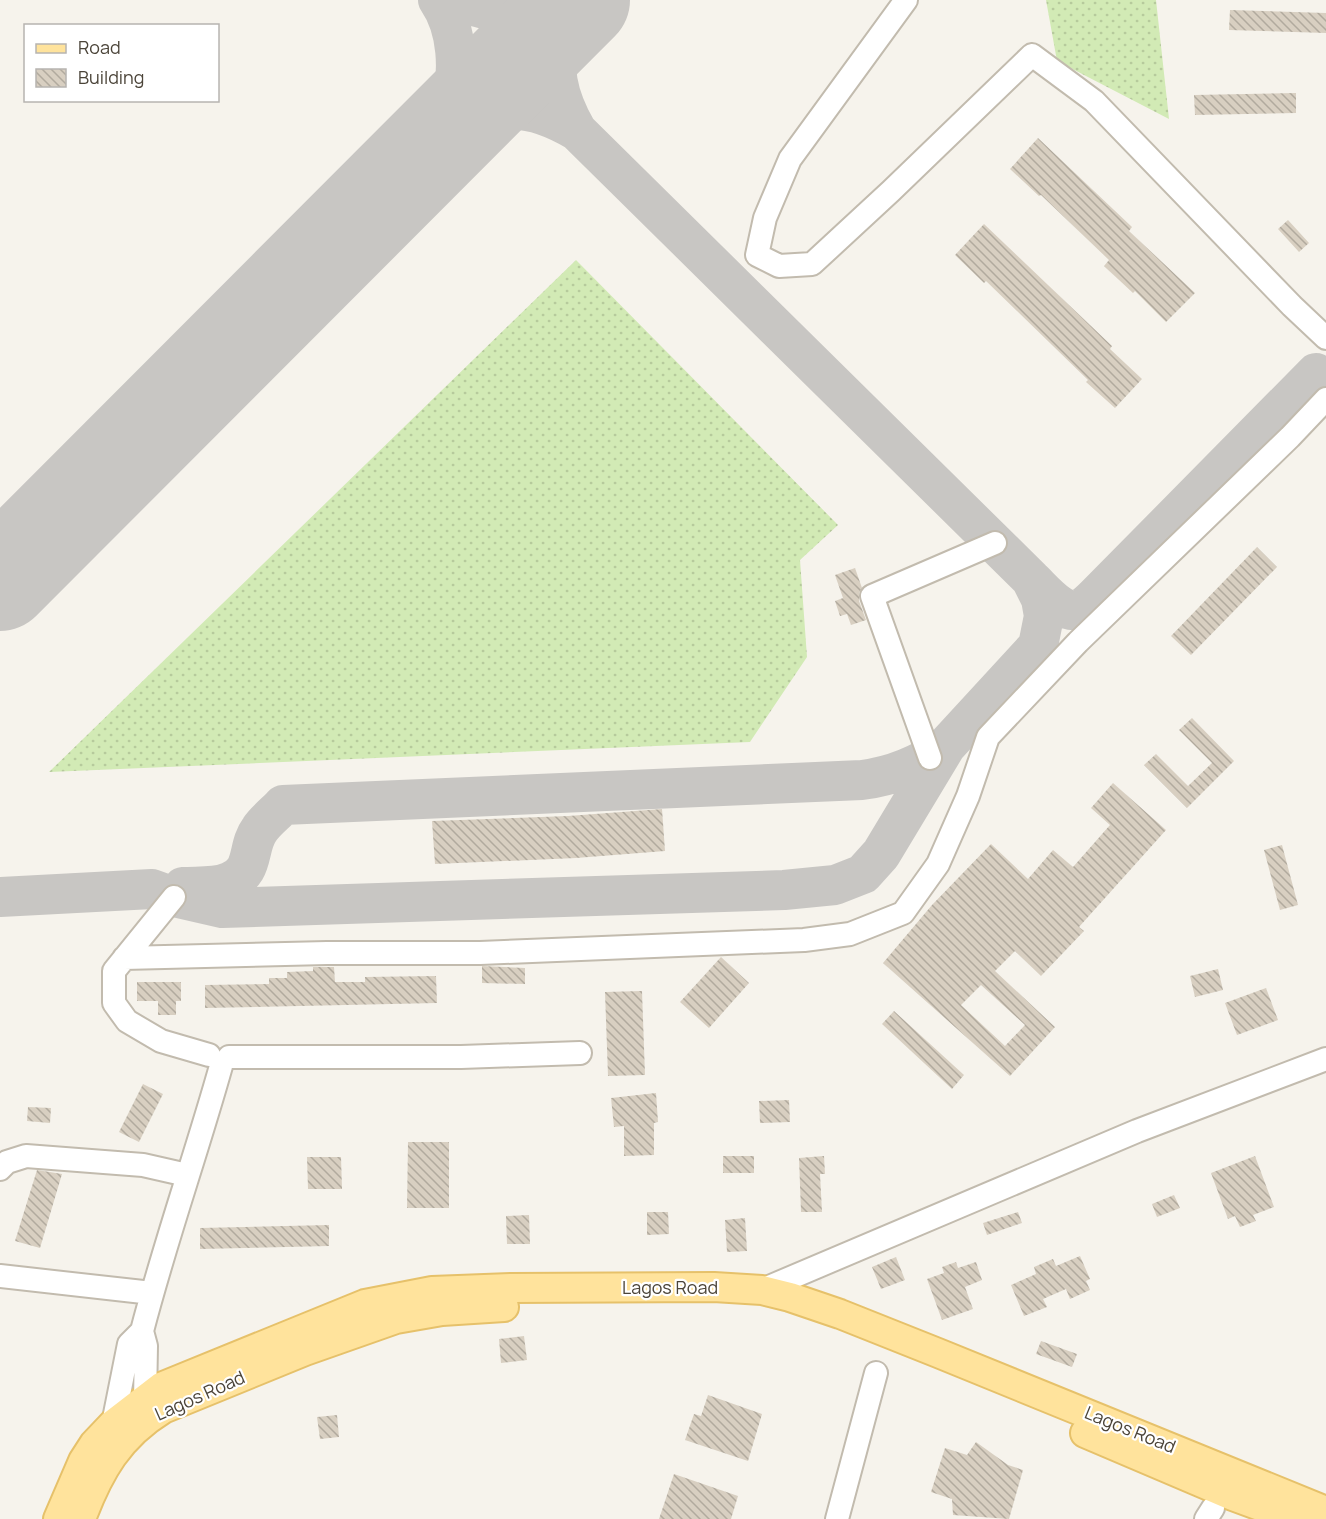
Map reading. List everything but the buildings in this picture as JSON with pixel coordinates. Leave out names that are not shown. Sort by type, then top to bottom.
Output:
[{"type":"main road","name":"Lagos Road","points":[[58,1519],[83,1461],[94,1444],[113,1424],[161,1387],[365,1304],[432,1291],[511,1288],[714,1287],[762,1290],[790,1297],[851,1318],[1326,1511]]},
{"type":"main road","name":"Lagos Road","points":[[81,1519],[92,1491],[107,1463],[143,1421],[192,1396],[305,1351],[396,1319],[442,1311],[481,1307],[622,1306],[754,1309],[775,1312],[804,1321],[933,1370],[1204,1484],[1295,1519]]},
{"type":"street","points":[[906,0],[790,159],[765,218],[757,255],[779,266],[812,264],[891,192],[1032,55],[1094,101],[1326,338]]},
{"type":"street","points":[[124,958],[327,953],[480,953],[804,940],[850,934],[903,913],[938,864],[968,796],[988,737],[1078,642],[1282,445],[1326,399]]},
{"type":"street","points":[[930,758],[872,596],[995,543]]},
{"type":"street","points":[[174,897],[114,971],[114,1003],[127,1022],[161,1041],[220,1059],[461,1057],[580,1053]]},
{"type":"street","points":[[145,1400],[146,1346],[142,1331],[187,1175],[200,1141],[220,1059]]},
{"type":"street","points":[[762,1290],[1137,1131],[1326,1059]]},
{"type":"street","points":[[0,1169],[8,1162],[26,1156],[143,1165],[187,1175]]},
{"type":"street","points":[[0,1275],[152,1293]]},
{"type":"street","points":[[113,1424],[129,1344],[142,1331]]},
{"type":"street","points":[[837,1519],[876,1373]]},
{"type":"green space","points":[[1046,0],[1156,0],[1169,119],[1057,61]]},
{"type":"green space","points":[[576,260],[838,525],[800,560],[807,657],[750,742],[49,772]]},
{"type":"taxiway","points":[[429,148],[448,112],[456,66],[450,24],[438,0]]},
{"type":"taxiway","points":[[458,0],[496,10],[523,9],[561,0]]},
{"type":"taxiway","points":[[576,3],[564,25],[559,42],[556,68],[561,94],[577,131]]},
{"type":"taxiway","points":[[0,897],[152,889],[174,897],[222,908],[784,890],[835,885],[863,874],[881,854],[946,746],[1038,646],[1044,616],[1041,599],[1031,579],[577,131],[557,120],[539,114],[522,110],[506,110],[475,119],[439,140]]},
{"type":"taxiway","points":[[1031,579],[1061,606],[1075,610],[1084,607],[1316,373]]},
{"type":"taxiway","points":[[183,887],[218,885],[238,878],[247,866],[260,829],[283,805],[862,780],[906,769],[945,747]]},
{"type":"runway","points":[[0,580],[579,0]]}]
